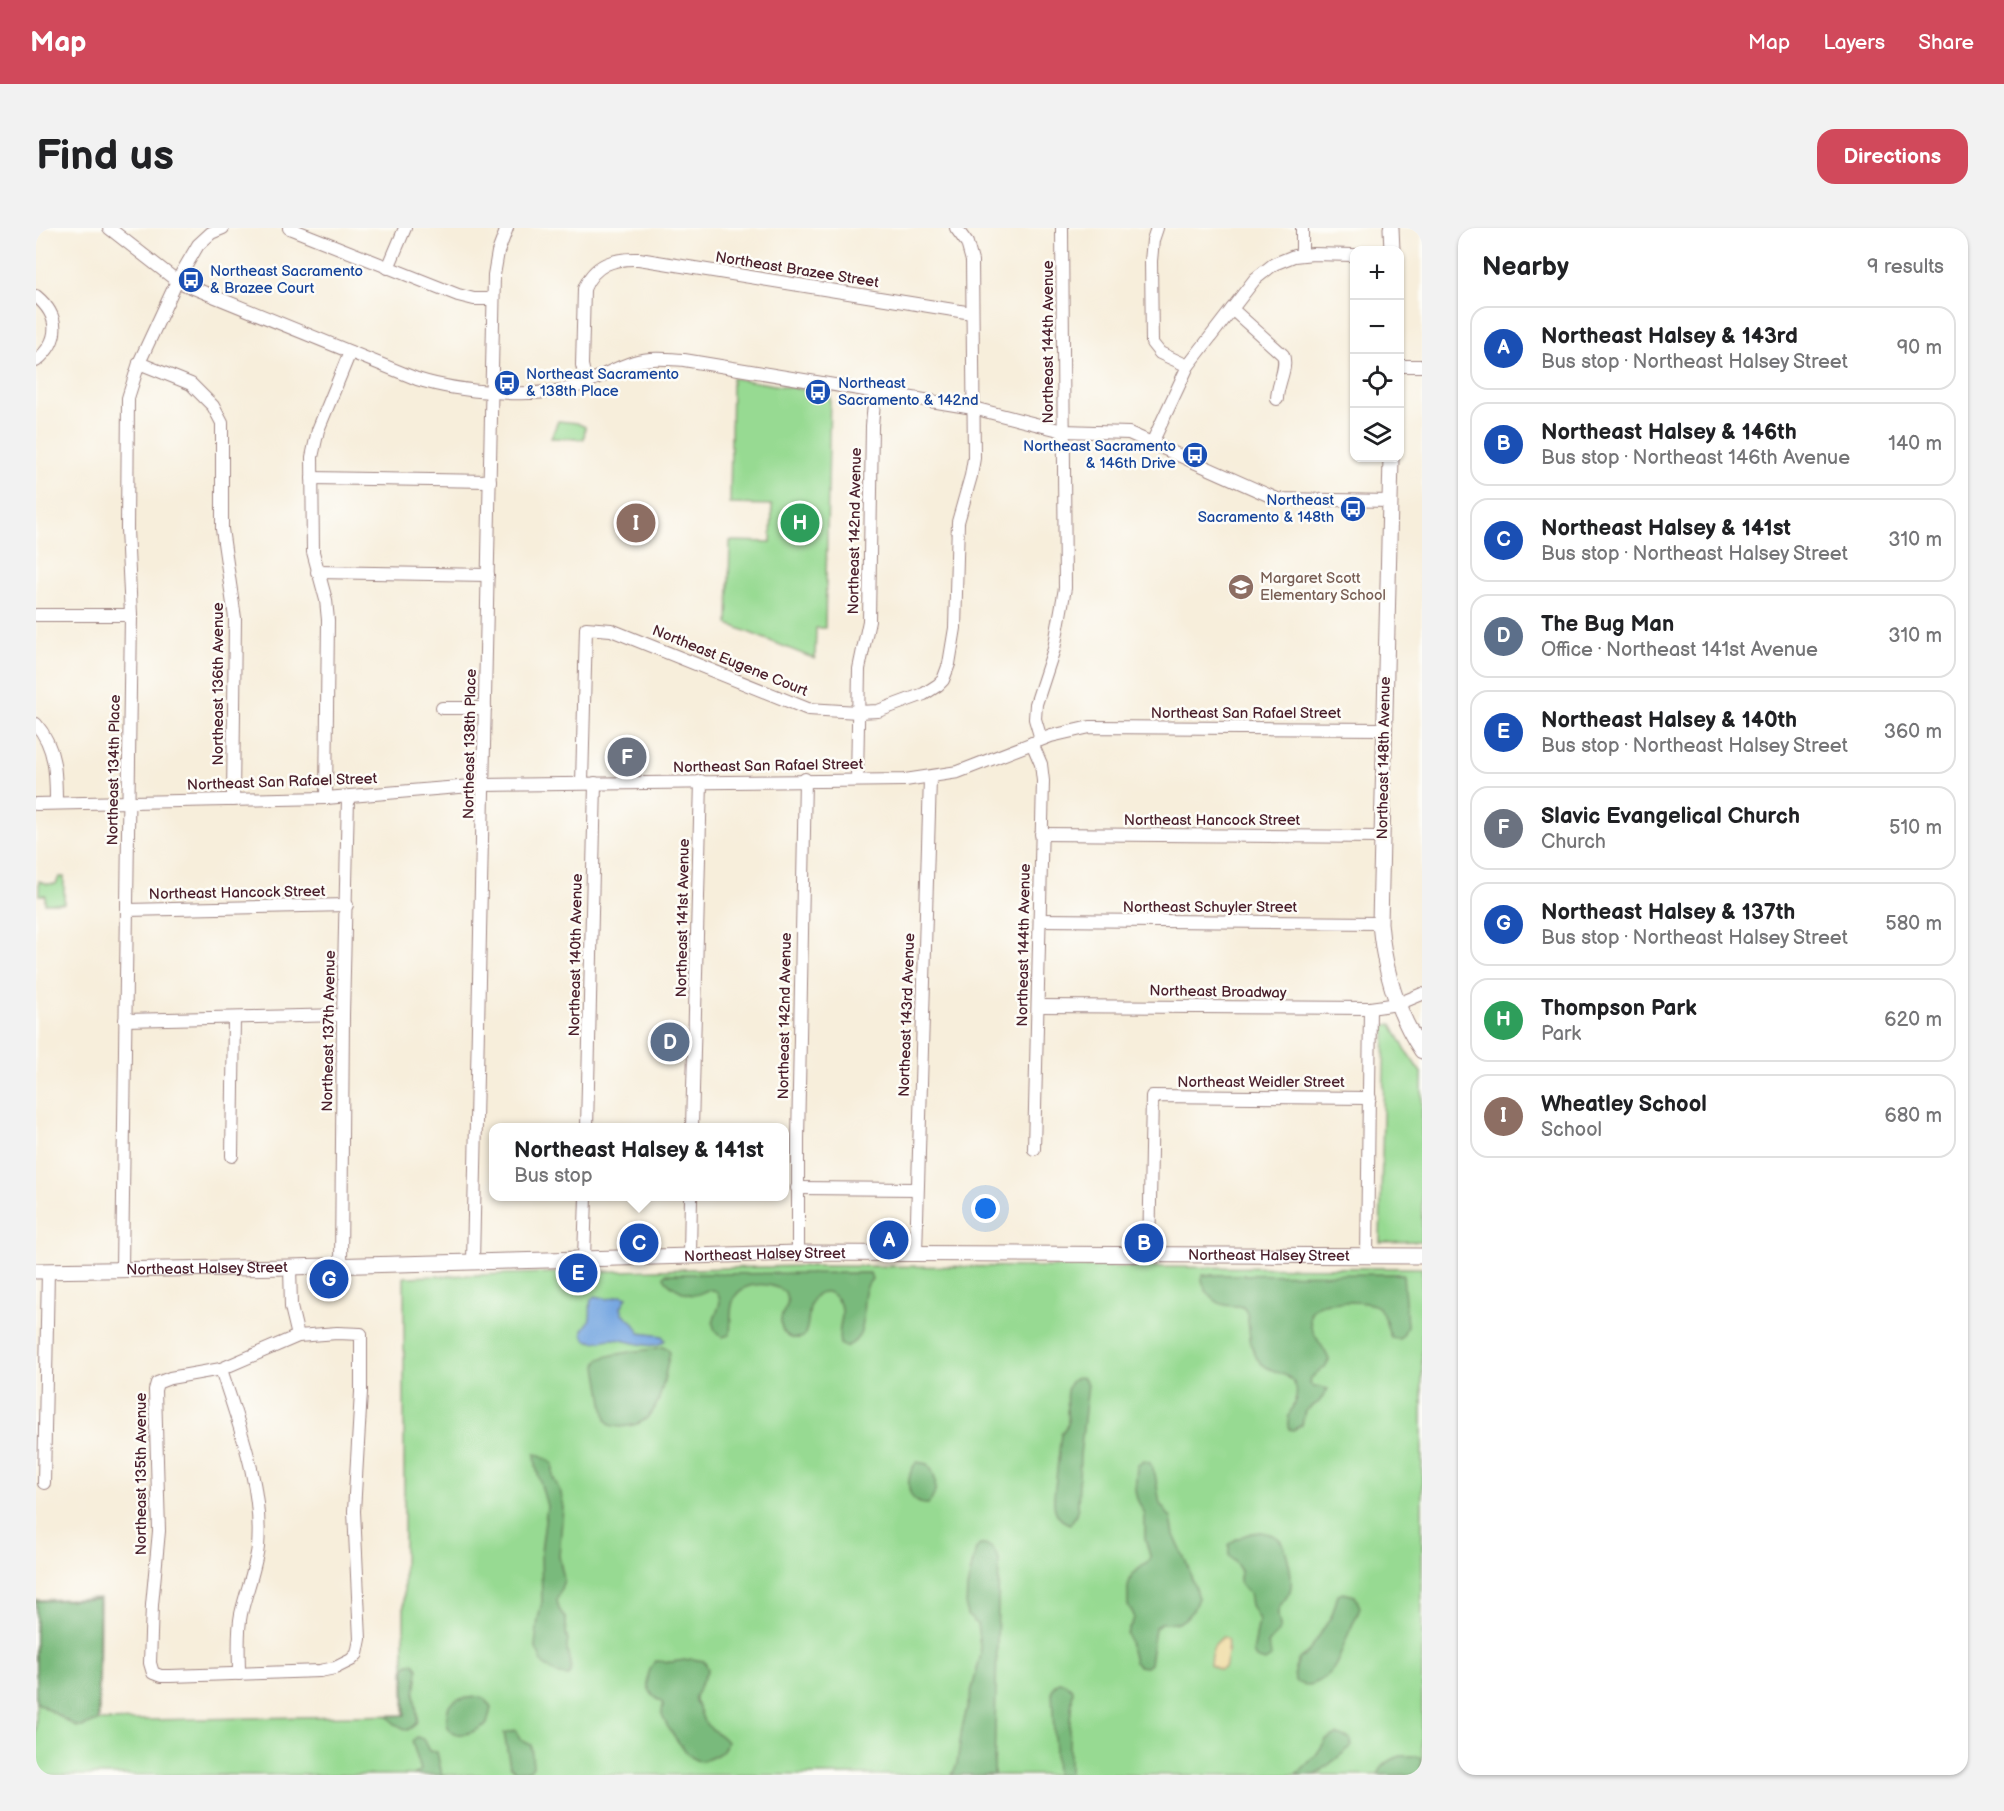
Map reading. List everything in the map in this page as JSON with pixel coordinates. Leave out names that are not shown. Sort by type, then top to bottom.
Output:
[{"type":"main road","points":[[1391,228],[1392,246]]},
{"type":"main road","name":"Northeast 148th Avenue","points":[[1391,462],[1380,923],[1386,970],[1398,1005],[1422,1051]]},
{"type":"main road","name":"Northeast Halsey Street","points":[[42,1271],[341,1266],[798,1253],[1422,1256]]},
{"type":"street","points":[[109,228],[177,281],[432,384],[491,392],[552,391],[586,382],[636,361],[684,360],[973,408],[1063,431],[1129,433],[1277,499],[1390,501]]},
{"type":"street","name":"Northeast 134th Place","points":[[122,1269],[131,615],[127,529],[128,398],[139,363],[177,281],[198,245],[211,233],[223,228]]},
{"type":"street","points":[[289,228],[466,297],[493,299]]},
{"type":"street","points":[[388,268],[405,228]]},
{"type":"street","name":"Northeast 138th Place","points":[[473,1262],[493,299],[495,264],[507,228]]},
{"type":"street","name":"Northeast 144th Avenue","points":[[1034,1149],[1043,774],[1035,719],[1036,704],[1056,639],[1065,588],[1062,228]]},
{"type":"street","points":[[1157,228],[1151,248],[1152,343],[1160,353],[1188,366]]},
{"type":"street","points":[[1302,228],[1302,255]]},
{"type":"street","points":[[959,232],[969,249],[972,261],[973,408]]},
{"type":"street","points":[[1152,443],[1188,366],[1255,279],[1265,270],[1285,259],[1302,255],[1350,255]]},
{"type":"street","name":"Northeast Brazee Street","points":[[586,382],[582,366],[584,289],[587,281],[599,268],[617,259],[639,259],[972,314]]},
{"type":"street","points":[[36,296],[46,304],[51,312],[55,327],[50,345],[36,361]]},
{"type":"street","points":[[1232,309],[1283,355],[1286,363],[1277,387],[1277,399]]},
{"type":"street","points":[[326,798],[328,620],[326,600],[313,552],[312,478],[315,438],[350,352]]},
{"type":"street","name":"Northeast 136th Avenue","points":[[139,363],[198,389],[213,406],[222,423],[222,529],[235,618],[233,800]]},
{"type":"street","points":[[1404,366],[1422,366]]},
{"type":"street","name":"Northeast 142nd Avenue","points":[[857,780],[860,669],[869,621],[872,426],[875,391]]},
{"type":"street","name":"Northeast Eugene Court","points":[[586,628],[611,630],[808,709],[878,711],[933,689],[943,680],[947,672],[954,639],[958,522],[973,467],[973,408]]},
{"type":"street","points":[[312,478],[490,481]]},
{"type":"street","points":[[317,572],[488,575]]},
{"type":"street","points":[[36,615],[131,615]]},
{"type":"street","name":"Northeast 140th Avenue","points":[[586,628],[589,783],[587,1123]]},
{"type":"street","points":[[442,708],[485,708]]},
{"type":"street","points":[[36,724],[48,742],[53,757],[56,803]]},
{"type":"street","name":"Northeast San Rafael Street","points":[[36,804],[326,798],[483,785],[930,778],[968,769],[1037,741],[1070,731],[1107,726],[1384,729]]},
{"type":"street","name":"Northeast 143rd Avenue","points":[[916,1253],[930,778]]},
{"type":"street","name":"Northeast 142nd Avenue","points":[[798,1253],[797,1188],[805,779]]},
{"type":"street","name":"Northeast 141st Avenue","points":[[692,1123],[701,781]]},
{"type":"street","name":"Northeast 137th Avenue","points":[[341,1266],[348,797]]},
{"type":"street","name":"Northeast Hancock Street","points":[[1041,834],[1382,837]]},
{"type":"street","name":"Northeast Hancock Street","points":[[127,910],[347,905]]},
{"type":"street","name":"Northeast Schuyler Street","points":[[1040,920],[1380,923]]},
{"type":"street","points":[[1398,1005],[1422,994]]},
{"type":"street","name":"Northeast Broadway","points":[[1038,1005],[1370,1008],[1398,1005]]},
{"type":"street","points":[[1367,1257],[1370,1008]]},
{"type":"street","points":[[125,1020],[343,1015]]},
{"type":"street","points":[[231,1156],[234,1018]]},
{"type":"street","name":"Northeast Weidler Street","points":[[1149,1255],[1152,1096],[1370,1098]]},
{"type":"street","points":[[797,1188],[917,1190]]},
{"type":"street","points":[[584,1259],[586,1201]]},
{"type":"street","points":[[690,1256],[691,1201]]},
{"type":"street","points":[[290,1267],[291,1306],[298,1336]]},
{"type":"street","points":[[42,1271],[44,1483]]},
{"type":"street","points":[[362,1334],[354,1511],[360,1640],[358,1649],[351,1660],[335,1668],[320,1671],[239,1674],[241,1614],[258,1548],[257,1507],[249,1458],[221,1369],[246,1353],[298,1336],[362,1334]]},
{"type":"street","name":"Northeast 135th Avenue","points":[[221,1369],[170,1378],[156,1383],[154,1390],[159,1531],[152,1605],[150,1663],[153,1673],[161,1676],[239,1674]]},
{"type":"green space","points":[[732,378],[830,394],[825,628],[816,628],[815,659],[728,624],[730,541],[771,542],[772,505],[730,504]]},
{"type":"green space","points":[[558,421],[577,423],[585,427],[584,439],[551,438]]},
{"type":"green space","points":[[59,877],[64,877],[64,903],[45,903],[45,895],[39,895],[39,881],[56,884]]},
{"type":"green space","points":[[1392,1024],[1406,1051],[1422,1074],[1422,1241],[1380,1242],[1385,1025]]},
{"type":"green space","points":[[802,1266],[1422,1268],[1422,1775],[36,1775],[36,1600],[100,1598],[99,1721],[404,1715],[404,1277]]},
{"type":"green space","points":[[870,1273],[872,1279],[864,1296],[863,1325],[860,1334],[855,1341],[845,1347],[840,1344],[839,1339],[842,1308],[829,1292],[817,1294],[813,1299],[806,1332],[803,1337],[793,1338],[785,1334],[781,1326],[782,1315],[788,1302],[785,1292],[770,1286],[746,1287],[735,1297],[732,1305],[730,1335],[722,1337],[713,1326],[720,1304],[716,1291],[689,1294],[672,1286],[664,1277],[665,1274]]},
{"type":"green space","points":[[1403,1274],[1407,1326],[1403,1336],[1399,1339],[1391,1337],[1382,1313],[1378,1307],[1373,1305],[1348,1302],[1330,1303],[1314,1308],[1310,1323],[1329,1360],[1325,1367],[1311,1378],[1310,1384],[1314,1387],[1328,1389],[1319,1402],[1305,1411],[1302,1425],[1293,1430],[1289,1429],[1288,1423],[1297,1391],[1292,1380],[1264,1366],[1256,1357],[1251,1345],[1247,1313],[1244,1308],[1216,1301],[1205,1289],[1202,1280],[1202,1275]]},
{"type":"green space","points":[[662,1347],[668,1349],[670,1353],[660,1395],[650,1414],[643,1421],[633,1425],[616,1427],[610,1425],[606,1420],[598,1361],[609,1356]]},
{"type":"green space","points":[[1079,1377],[1084,1378],[1088,1384],[1080,1455],[1078,1507],[1070,1524],[1057,1514],[1054,1497],[1061,1434],[1068,1424],[1067,1390],[1069,1384]]},
{"type":"green space","points":[[535,1454],[553,1464],[553,1477],[561,1493],[563,1508],[559,1556],[564,1580],[557,1600],[559,1609],[566,1619],[567,1651],[571,1668],[568,1676],[559,1675],[543,1664],[535,1646],[542,1602],[541,1552],[547,1506],[536,1467]]},
{"type":"green space","points":[[1144,1461],[1150,1463],[1155,1474],[1160,1504],[1171,1518],[1174,1535],[1187,1564],[1198,1598],[1193,1610],[1185,1619],[1178,1623],[1161,1623],[1155,1628],[1150,1664],[1146,1667],[1134,1662],[1127,1634],[1134,1620],[1128,1606],[1128,1587],[1132,1574],[1149,1561],[1150,1556],[1145,1538],[1145,1515],[1135,1491],[1137,1466]]},
{"type":"green space","points":[[917,1462],[927,1464],[935,1478],[934,1495],[928,1504],[915,1500],[909,1488],[910,1474]]},
{"type":"green space","points":[[1260,1532],[1270,1534],[1281,1542],[1287,1555],[1291,1579],[1290,1591],[1278,1612],[1280,1630],[1268,1644],[1271,1657],[1265,1661],[1256,1658],[1253,1653],[1259,1620],[1251,1605],[1249,1593],[1240,1583],[1240,1569],[1229,1555],[1229,1544],[1236,1539]]},
{"type":"green space","points":[[980,1545],[993,1548],[999,1561],[994,1775],[952,1775],[957,1764],[962,1728],[981,1654],[977,1624],[967,1615],[966,1610],[967,1588],[976,1549]]},
{"type":"green space","points":[[1343,1593],[1355,1596],[1360,1607],[1338,1661],[1322,1680],[1310,1685],[1295,1681],[1294,1671],[1299,1659],[1309,1651],[1319,1636],[1332,1615],[1338,1595]]},
{"type":"green space","points":[[99,1599],[98,1721],[77,1727],[36,1702],[36,1601]]},
{"type":"green space","points":[[692,1659],[704,1661],[708,1669],[695,1697],[695,1702],[706,1724],[727,1742],[719,1754],[701,1761],[687,1753],[676,1739],[663,1717],[663,1704],[652,1694],[648,1685],[648,1675],[655,1661],[671,1662]]},
{"type":"green space","points":[[414,1663],[418,1668],[415,1697],[417,1720],[407,1730],[395,1724],[387,1716],[405,1715],[405,1668],[408,1664]]},
{"type":"green space","points":[[1059,1682],[1065,1683],[1073,1690],[1069,1732],[1069,1775],[1056,1775],[1052,1691]]},
{"type":"green space","points":[[484,1698],[491,1708],[487,1724],[462,1734],[451,1731],[447,1725],[449,1705],[458,1699]]},
{"type":"green space","points":[[515,1730],[521,1740],[531,1745],[533,1766],[529,1771],[517,1771],[510,1766],[504,1733]]},
{"type":"green space","points":[[1337,1735],[1349,1738],[1352,1746],[1316,1775],[1296,1775],[1316,1755],[1326,1740]]},
{"type":"green space","points":[[417,1737],[423,1739],[429,1751],[437,1752],[442,1775],[414,1775],[421,1770],[412,1741]]},
{"type":"green space","points":[[1401,1756],[1421,1758],[1421,1773],[1419,1775],[1378,1775],[1387,1762]]},
{"type":"sand","points":[[1223,1637],[1227,1639],[1227,1649],[1224,1668],[1220,1670],[1210,1665],[1210,1661],[1215,1645]]},
{"type":"water","points":[[621,1295],[627,1297],[621,1307],[623,1313],[640,1333],[662,1336],[665,1340],[660,1344],[648,1345],[609,1339],[596,1342],[585,1339],[583,1331],[590,1319],[591,1299],[596,1296],[608,1299]]},
{"type":"place","name":"Northeast Sacramento & Brazee Court","points":[[191,280]]},
{"type":"place","name":"Northeast Sacramento & 138th Place","points":[[507,383]]},
{"type":"place","name":"Northeast Sacramento & 142nd","points":[[818,392]]},
{"type":"place","name":"Northeast Sacramento & 146th Drive","points":[[1195,455]]},
{"type":"place","name":"Northeast Sacramento & 148th","points":[[1353,509]]},
{"type":"place","name":"Wheatley School","points":[[636,523]]},
{"type":"place","name":"Thompson Park","points":[[800,523]]},
{"type":"place","name":"Margaret Scott Elementary School","points":[[1241,587]]},
{"type":"place","name":"Slavic Evangelical Church","points":[[627,757]]},
{"type":"place","name":"The Bug Man","points":[[670,1042]]},
{"type":"place","name":"Northeast Halsey & 143rd","points":[[889,1240]]},
{"type":"place","name":"Northeast Halsey & 141st","points":[[639,1243]]},
{"type":"place","name":"Northeast Halsey & 146th","points":[[1144,1243]]},
{"type":"place","name":"Northeast Halsey & 140th","points":[[578,1273]]},
{"type":"place","name":"Northeast Halsey & 137th","points":[[329,1279]]}]
